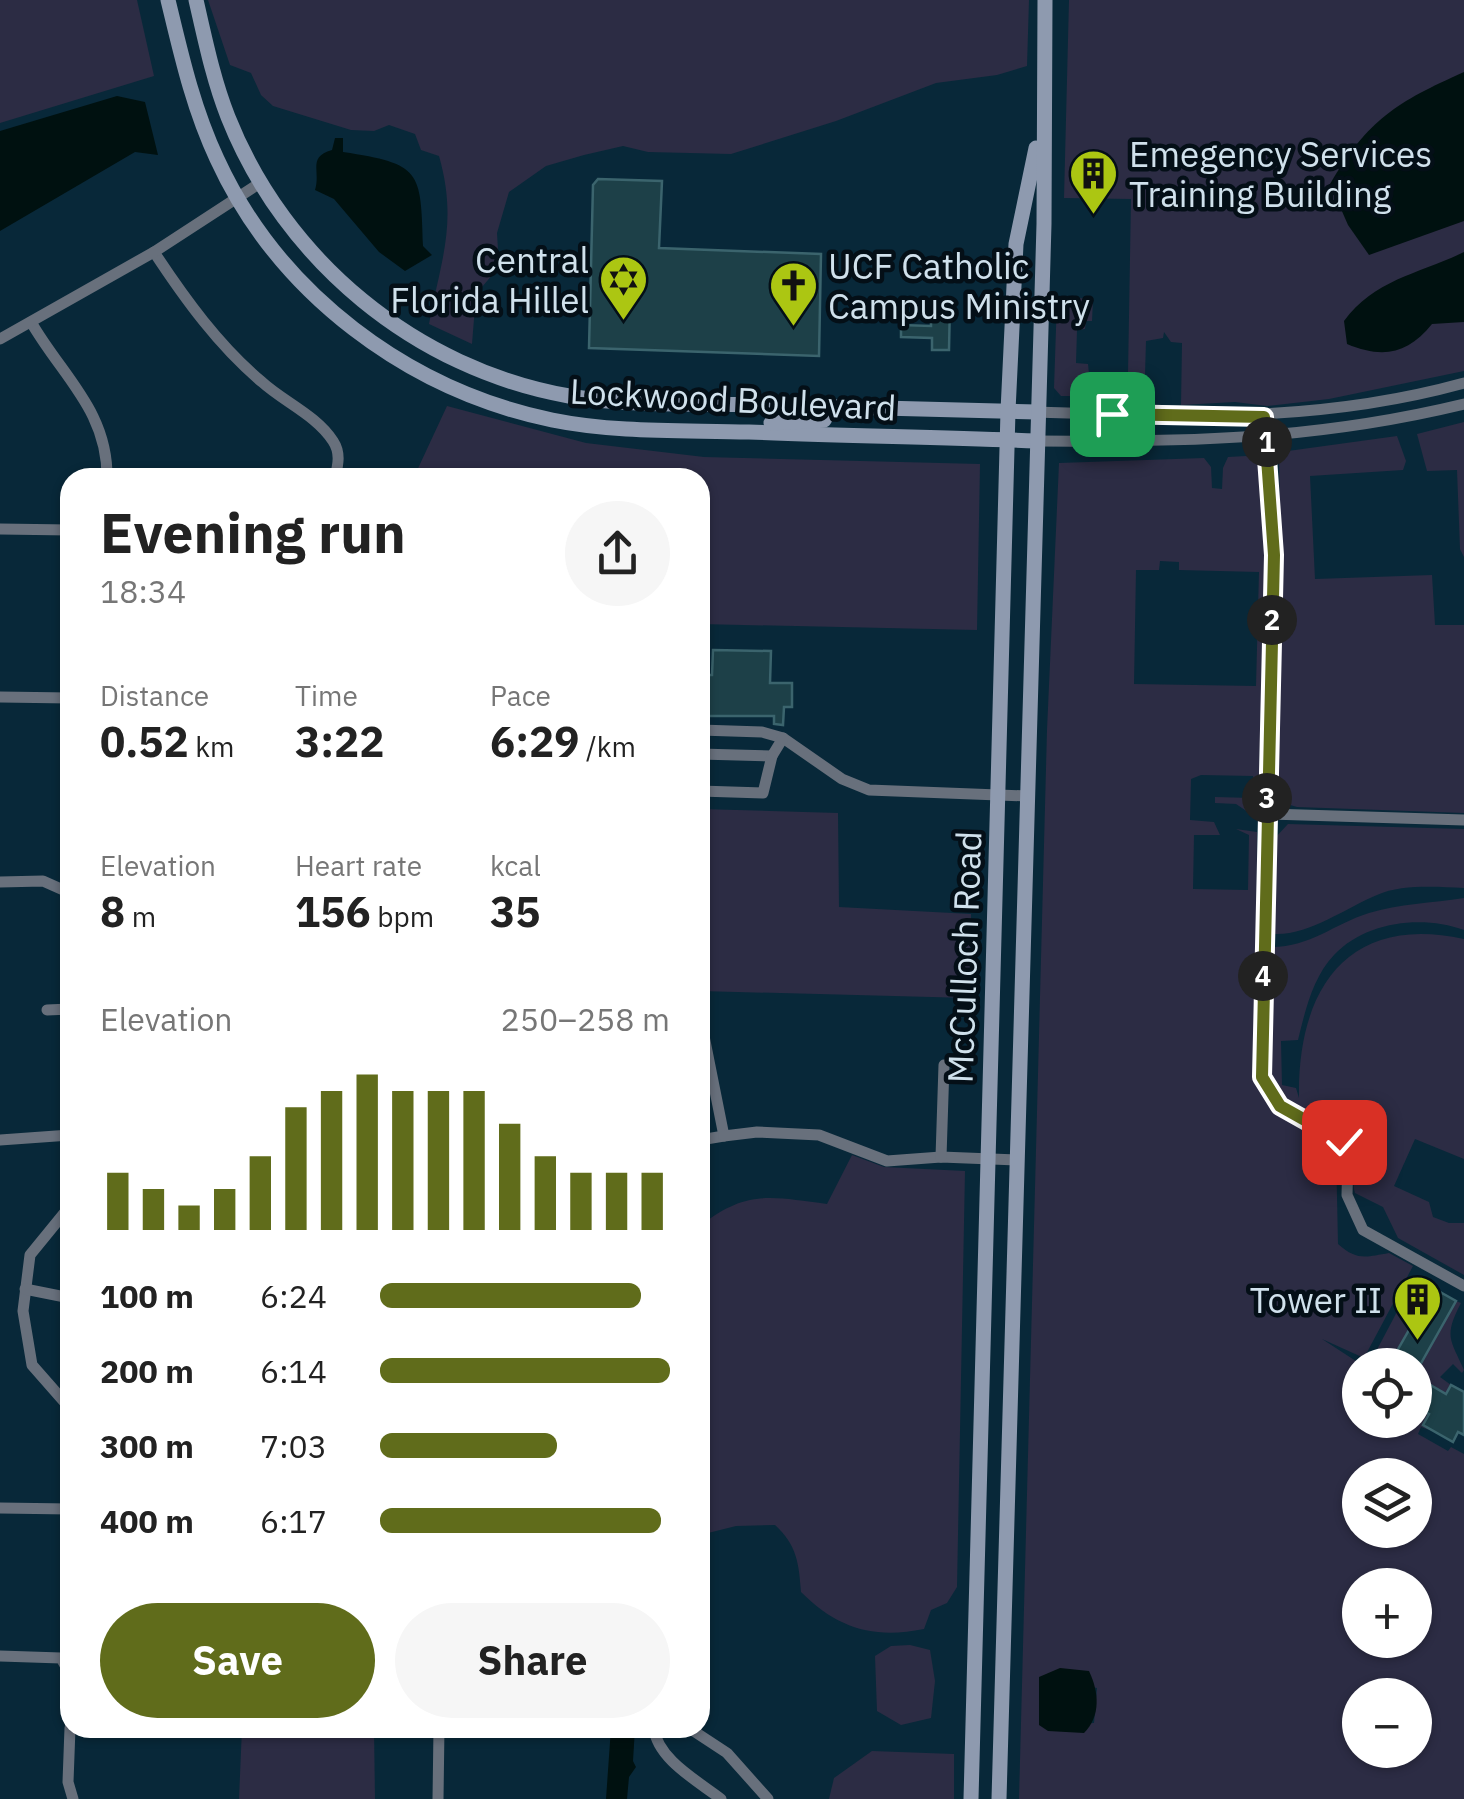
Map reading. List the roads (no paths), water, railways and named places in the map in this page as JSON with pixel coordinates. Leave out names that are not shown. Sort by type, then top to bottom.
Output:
[{"type":"main road","name":"Lockwood Boulevard","points":[[168,0],[201,123],[238,199],[276,253],[306,286],[379,348],[430,378],[524,413],[592,426],[1037,440]]},
{"type":"main road","name":"Lockwood Boulevard","points":[[196,0],[227,115],[260,183],[313,255],[391,324],[478,370],[532,387],[610,400],[1037,412]]},
{"type":"main road","name":"McCulloch Road","points":[[999,1799],[1044,224],[1045,0]]},
{"type":"main road","name":"McCulloch Road","points":[[970,1799],[1008,411],[1016,244],[1042,120]]},
{"type":"main road","points":[[1016,244],[1044,224]]},
{"type":"main road","points":[[524,413],[532,387]]},
{"type":"main road","points":[[695,431],[698,424],[714,413],[785,414],[800,406]]},
{"type":"main road","points":[[729,432],[750,423],[810,424],[824,420],[832,407]]},
{"type":"street","points":[[0,339],[154,252],[260,183]]},
{"type":"street","points":[[154,252],[195,311],[230,351],[262,382],[323,428],[336,445],[338,468]]},
{"type":"street","points":[[31,322],[101,428],[106,468]]},
{"type":"street","points":[[1037,412],[1264,417],[1331,410],[1464,384]]},
{"type":"street","points":[[1037,440],[1145,443],[1267,437],[1335,430],[1464,404]]},
{"type":"street","points":[[1264,417],[1274,555],[1262,1077],[1280,1106],[1344,1142],[1348,1155],[1347,1195],[1363,1230],[1464,1286]]},
{"type":"street","points":[[0,529],[60,530]]},
{"type":"street","points":[[0,697],[60,698]]},
{"type":"street","points":[[710,730],[762,732],[783,738],[842,779],[869,790],[1026,796]]},
{"type":"street","points":[[710,792],[763,793],[772,756],[783,738]]},
{"type":"street","points":[[710,754],[772,756]]},
{"type":"street","points":[[1267,814],[1464,820]]},
{"type":"street","points":[[0,882],[42,881],[60,889]]},
{"type":"street","points":[[47,1010],[60,1009]]},
{"type":"street","points":[[942,1157],[944,1064]]},
{"type":"street","points":[[710,1066],[724,1136]]},
{"type":"street","points":[[710,1138],[757,1132],[818,1135],[887,1161],[942,1157],[1017,1160]]},
{"type":"street","points":[[0,1140],[60,1137]]},
{"type":"street","points":[[60,1218],[30,1255],[24,1289],[24,1327],[32,1366],[60,1397]]},
{"type":"street","points":[[24,1289],[60,1296]]},
{"type":"street","points":[[0,1508],[60,1508]]},
{"type":"street","points":[[0,1656],[60,1658]]},
{"type":"street","points":[[70,1738],[68,1782],[73,1799]]},
{"type":"street","points":[[438,1799],[439,1738]]},
{"type":"street","points":[[655,1738],[672,1760],[722,1799]]},
{"type":"street","points":[[704,1738],[727,1753],[768,1799]]},
{"type":"place","name":"Emegency Services Training Building","points":[[1094,216]]},
{"type":"place","name":"Central Florida Hillel","points":[[624,322]]},
{"type":"place","name":"UCF Catholic Campus Ministry","points":[[793,328]]},
{"type":"place","name":"Tower II","points":[[1417,1342]]}]
